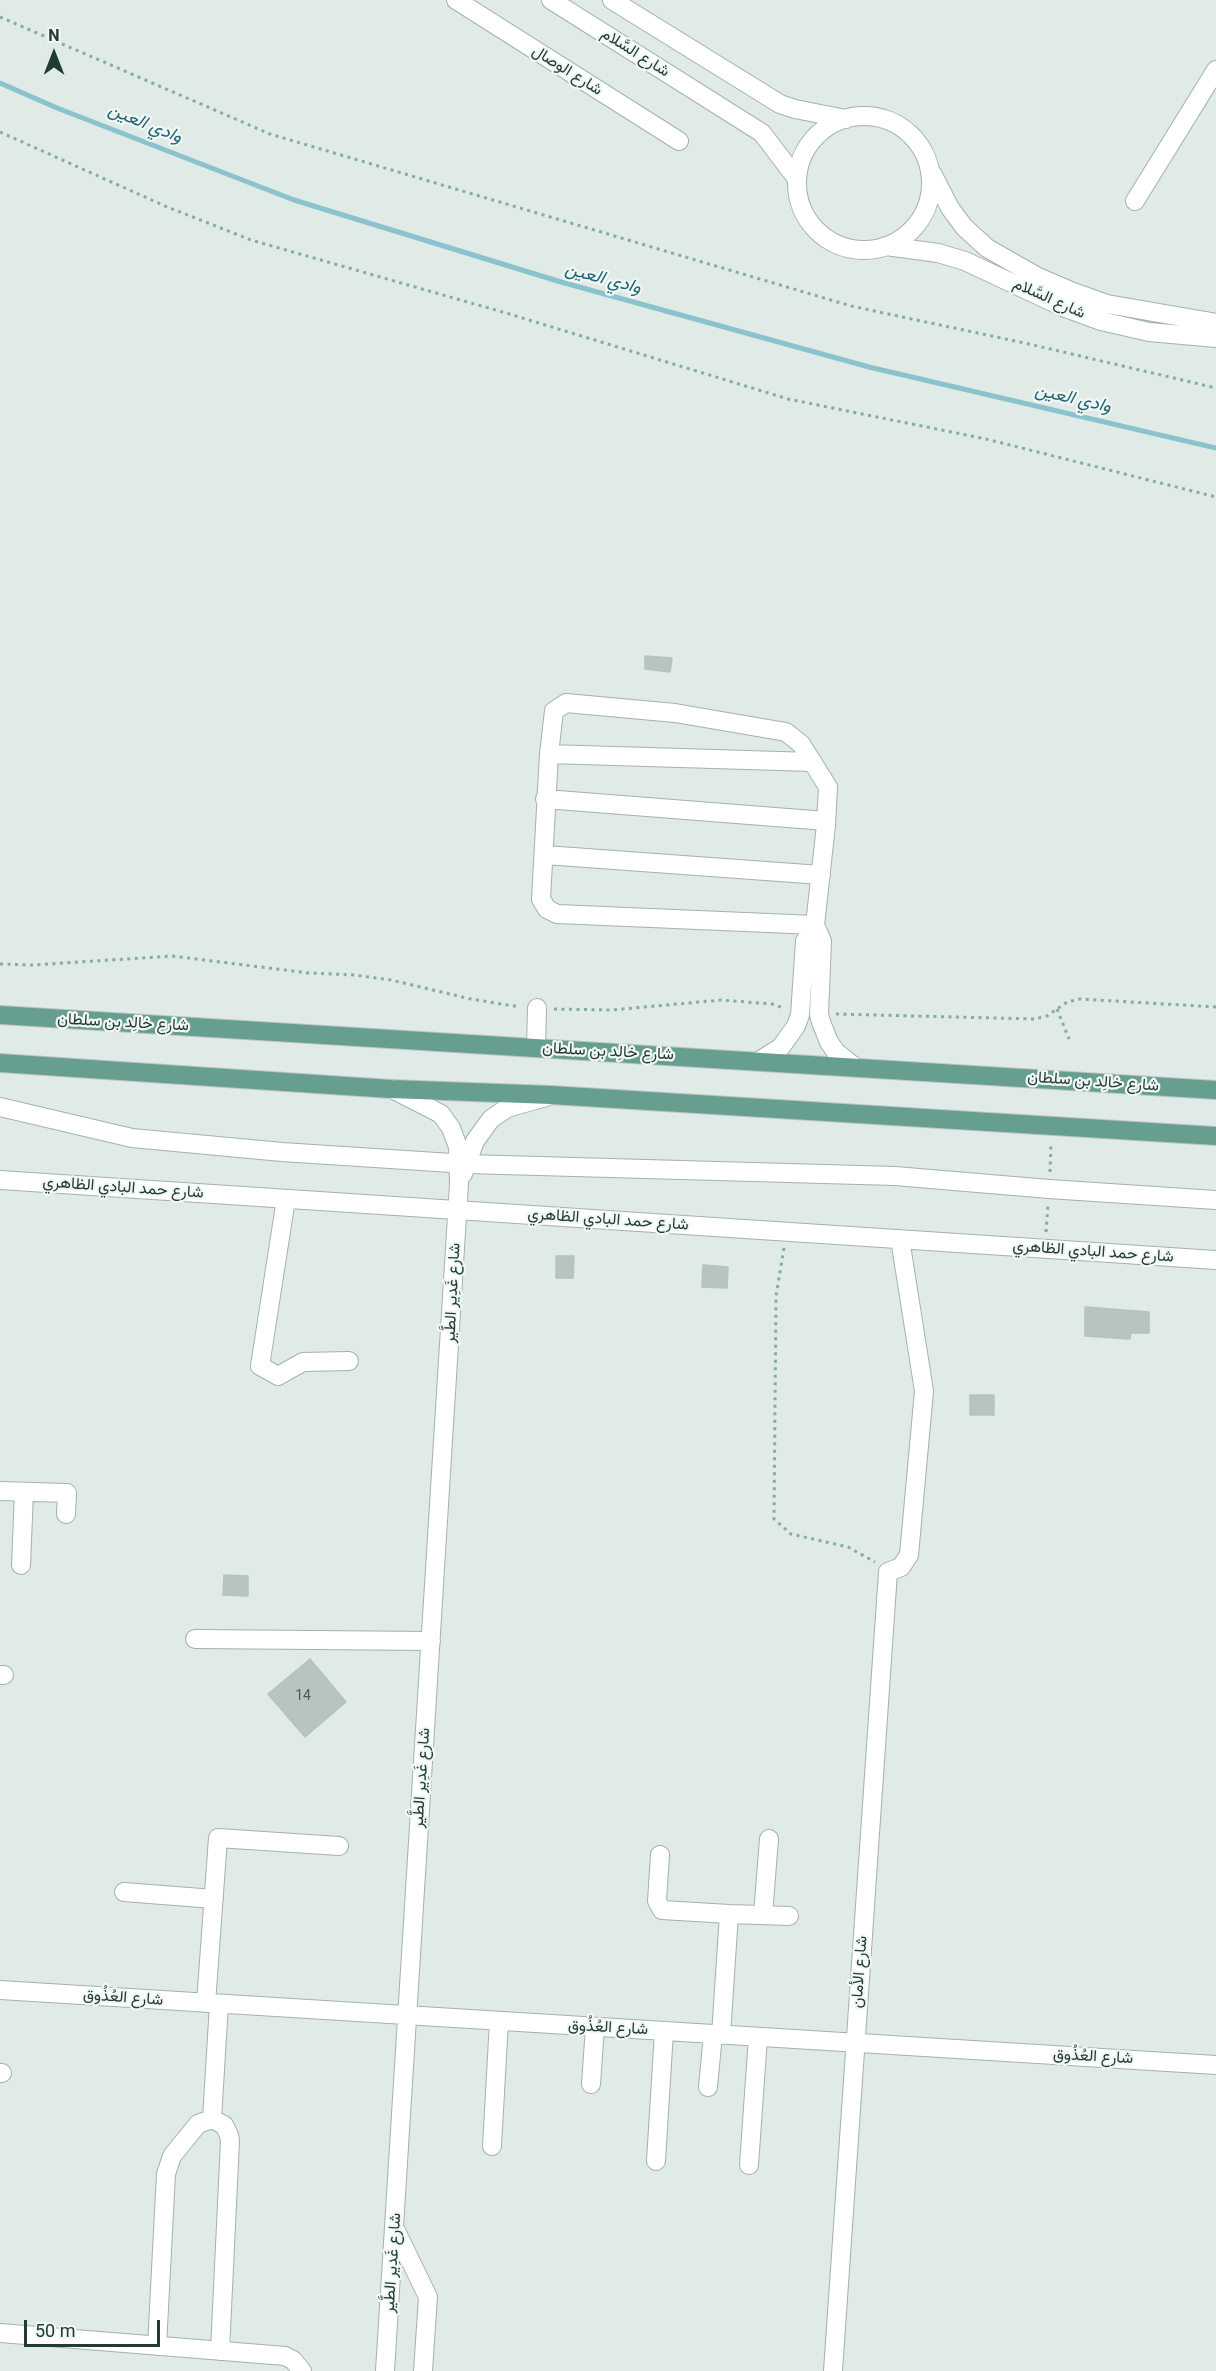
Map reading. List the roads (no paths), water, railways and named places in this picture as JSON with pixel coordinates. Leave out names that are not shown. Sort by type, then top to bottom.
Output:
[{"type":"main road","name":"شارع خالِد بن سلطان","points":[[0,1015],[1216,1090]]},
{"type":"main road","points":[[0,1064],[1216,1136]]},
{"type":"street","name":"شارع الوصال","points":[[456,0],[679,141]]},
{"type":"street","name":"شارع السَّلام","points":[[551,0],[762,133],[797,179]]},
{"type":"street","name":"شارع السَّلام","points":[[612,0],[780,104],[846,119]]},
{"type":"street","points":[[1135,201],[1216,70]]},
{"type":"street","points":[[868,116],[889,121],[908,132],[922,148],[930,169],[932,188],[927,207],[917,224],[903,238],[886,246],[864,250],[843,246],[824,236],[808,220],[800,200],[797,179],[802,159],[812,141],[827,127],[846,119],[868,116]]},
{"type":"street","name":"شارع السَّلام","points":[[930,169],[950,208],[964,227],[987,248],[1022,268],[1073,292],[1107,304],[1216,323]]},
{"type":"street","name":"شارع السَّلام","points":[[886,246],[938,253],[966,261],[1063,308],[1101,321],[1149,333],[1216,338]]},
{"type":"street","points":[[816,925],[557,914],[547,909],[541,899],[545,855],[545,799],[554,711],[566,703],[675,713],[786,732],[801,744],[828,787],[816,925],[822,941],[819,1014],[829,1042],[840,1056],[855,1067]]},
{"type":"street","points":[[549,754],[812,762]]},
{"type":"street","points":[[545,799],[826,821]]},
{"type":"street","points":[[545,855],[821,876]]},
{"type":"street","points":[[759,1061],[771,1055],[786,1042],[800,1015],[805,941],[816,925]]},
{"type":"street","points":[[536,1048],[537,1008]]},
{"type":"street","name":"شارع غَدِير الطَّير","points":[[392,1089],[441,1114],[451,1128],[463,1163]]},
{"type":"street","name":"شارع غَدِير الطَّير","points":[[386,2371],[459,1185],[463,1163],[491,1119],[507,1108],[551,1095]]},
{"type":"street","points":[[0,1107],[132,1138],[282,1152],[463,1163],[895,1176],[1216,1200]]},
{"type":"street","name":"شارع حمد البادي الظاهري","points":[[0,1180],[1216,1260]]},
{"type":"street","points":[[286,1199],[260,1366],[278,1376],[303,1362],[349,1361]]},
{"type":"street","name":"شارع الأمان","points":[[833,2371],[888,1572],[901,1567],[909,1555],[924,1391],[900,1239]]},
{"type":"street","points":[[0,1491],[67,1493],[66,1514]]},
{"type":"street","points":[[21,1565],[24,1492]]},
{"type":"street","points":[[195,1639],[431,1641]]},
{"type":"street","points":[[212,2119],[214,1899],[218,1838],[339,1846]]},
{"type":"street","points":[[763,1915],[769,1839]]},
{"type":"street","points":[[660,1855],[657,1901],[662,1910],[789,1916]]},
{"type":"street","points":[[124,1892],[214,1899]]},
{"type":"street","points":[[708,2087],[717,2035],[729,1914]]},
{"type":"street","name":"شارع العُذُوق","points":[[0,1990],[1216,2065]]},
{"type":"street","points":[[492,2146],[499,2021]]},
{"type":"street","points":[[591,2084],[594,2027]]},
{"type":"street","points":[[656,2161],[664,2031]]},
{"type":"street","points":[[750,2165],[758,2037]]},
{"type":"street","points":[[157,2346],[166,2174],[172,2156],[198,2124],[212,2119],[224,2125],[230,2141],[220,2351]]},
{"type":"street","points":[[395,2230],[428,2297],[423,2371]]},
{"type":"street","points":[[0,2333],[285,2356],[293,2360],[302,2371]]},
{"type":"waterway","name":"وادي العين","points":[[0,83],[57,108],[294,200],[561,282],[869,367],[1216,448]]}]
